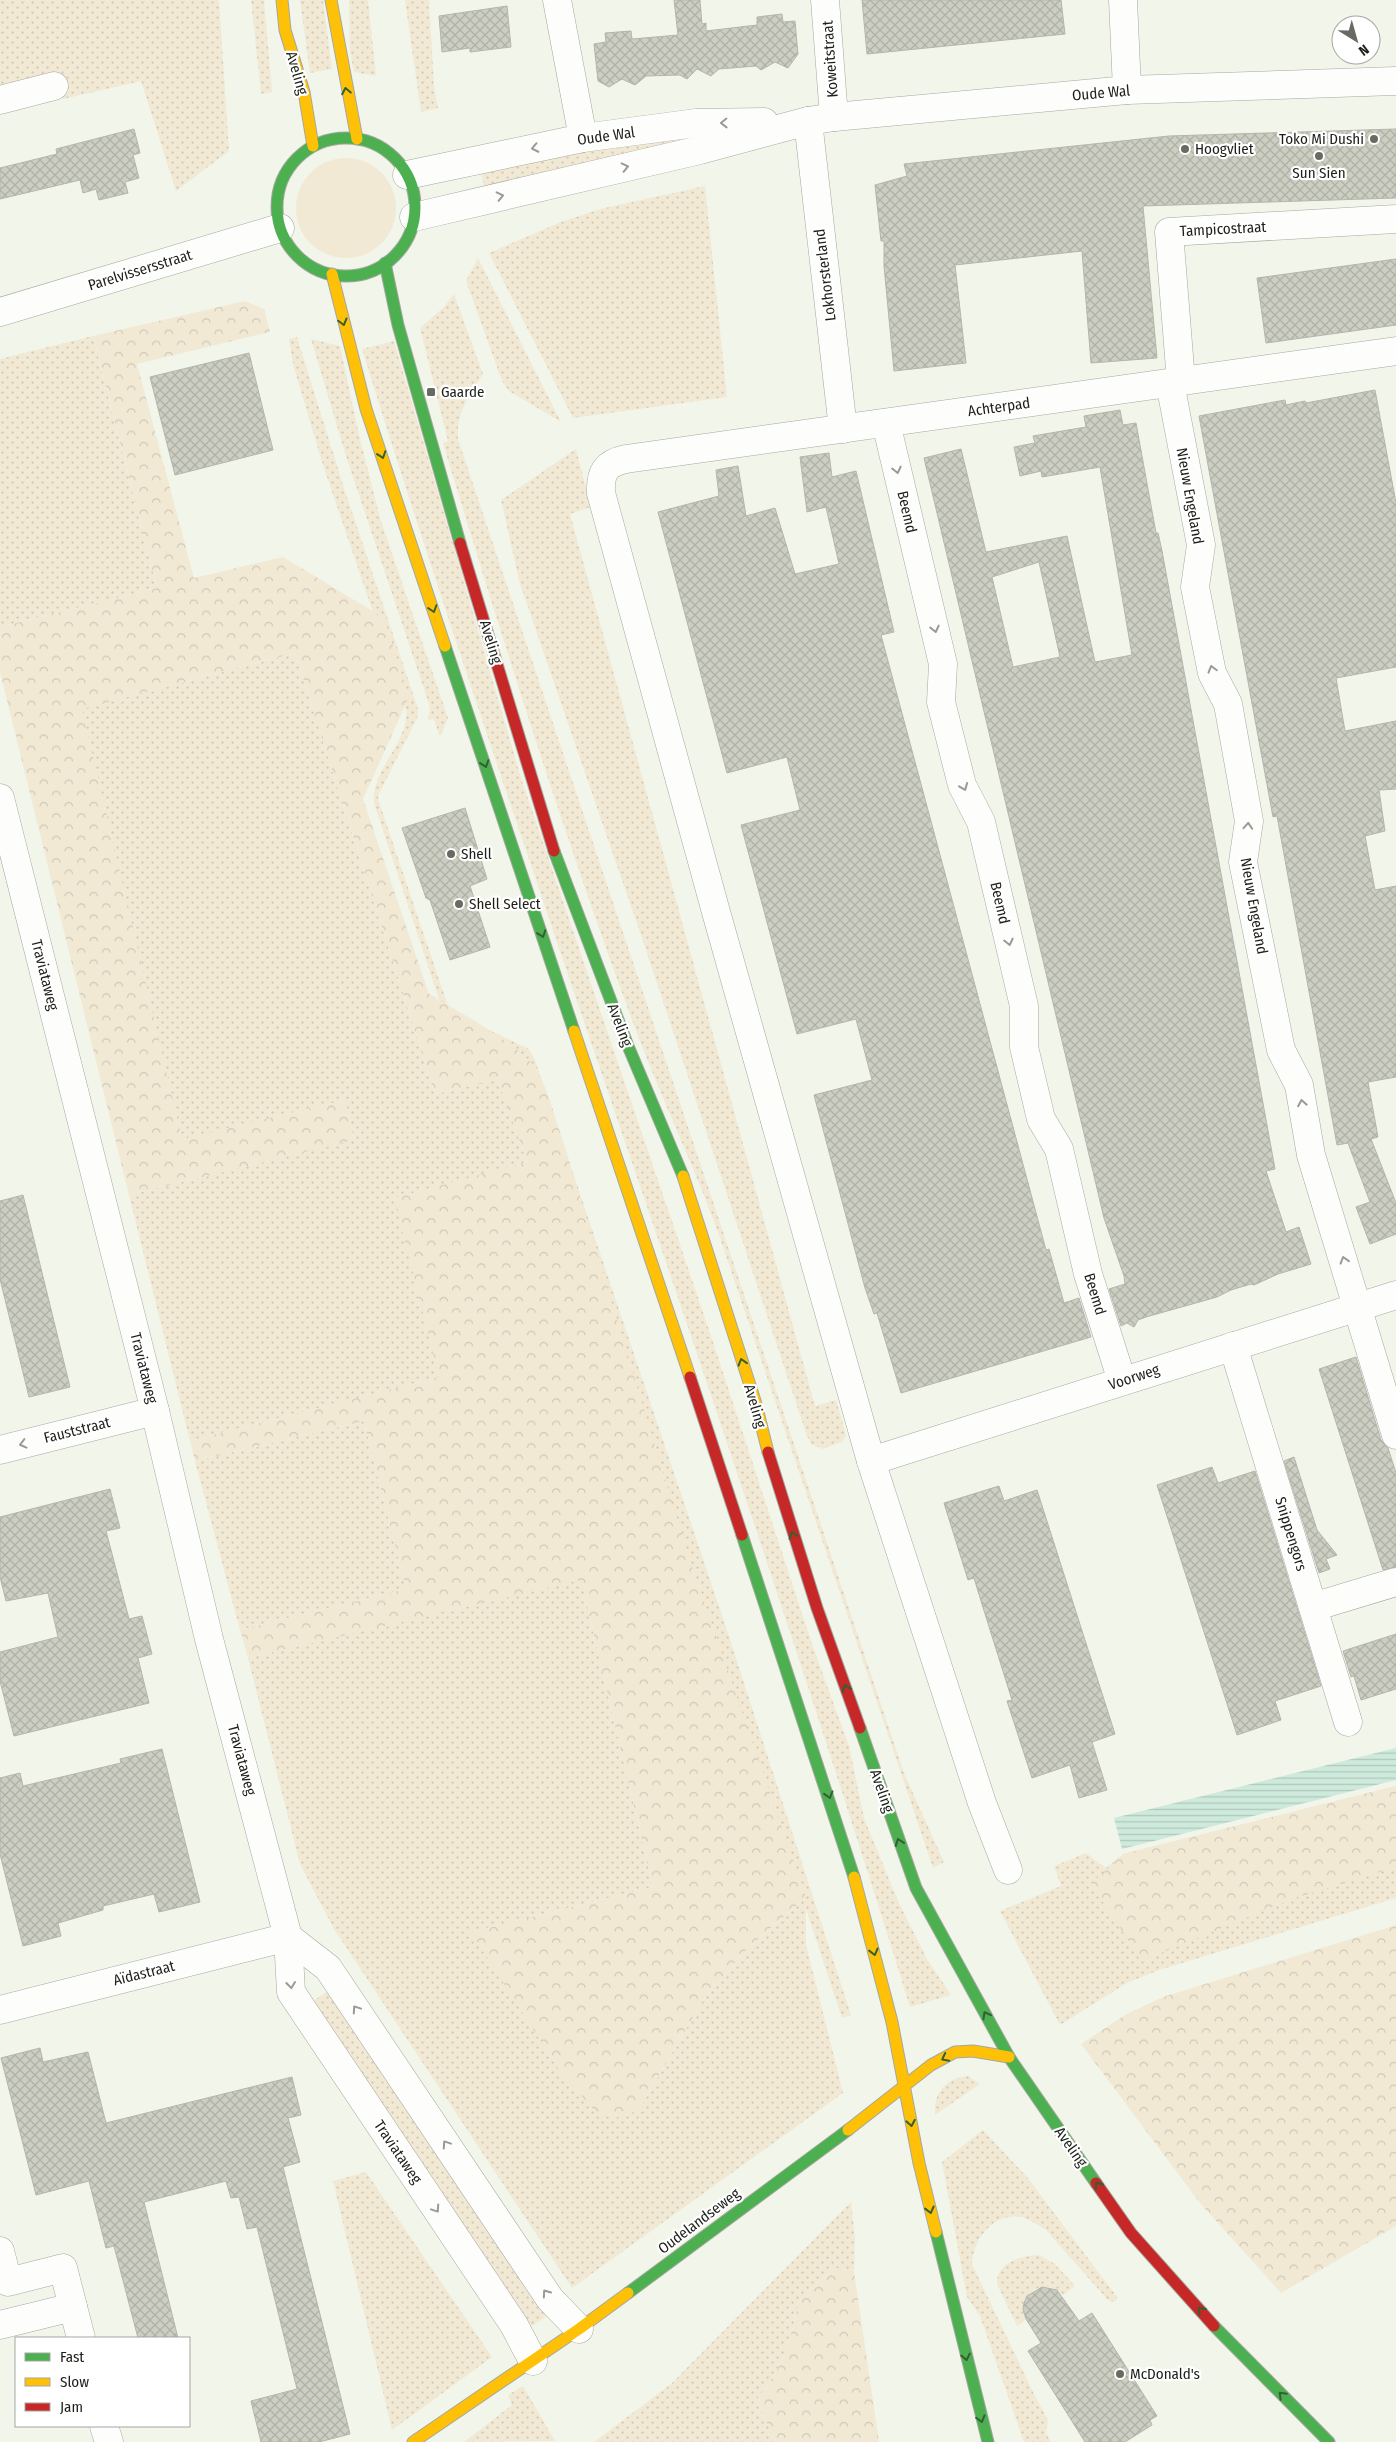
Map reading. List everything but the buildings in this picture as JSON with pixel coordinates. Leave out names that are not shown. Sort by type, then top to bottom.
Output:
[{"type":"main road","name":"Aveling","points":[[282,0],[284,30],[304,92],[314,146]]},
{"type":"main road","points":[[330,0],[357,139]]},
{"type":"main road","points":[[335,139],[357,139],[369,142],[391,155],[407,174],[414,200],[414,217],[407,238],[401,248],[385,263],[354,275],[332,274],[304,262],[290,246],[280,228],[278,202],[284,176],[296,159],[314,146],[335,139]]},
{"type":"main road","name":"Aveling","points":[[385,263],[398,325],[442,483],[556,856],[628,1046],[689,1190],[756,1404],[776,1480],[817,1608],[916,1888],[1009,2058],[1131,2233],[1234,2347],[1330,2442]]},
{"type":"main road","points":[[332,274],[366,409],[814,1749],[855,1879],[905,2084],[919,2163],[975,2396],[988,2442]]},
{"type":"main road","name":"Oudelandseweg","points":[[413,2442],[579,2329],[871,2113],[931,2065],[956,2052],[972,2052],[1009,2058]]},
{"type":"street","points":[[557,0],[583,138]]},
{"type":"street","name":"Koweitstraat","points":[[825,0],[834,117]]},
{"type":"street","points":[[1123,0],[1128,90]]},
{"type":"street","name":"Oude Wal","points":[[414,217],[700,150],[808,121],[834,117],[1128,90],[1396,81]]},
{"type":"street","points":[[0,100],[54,86]]},
{"type":"street","name":"Oude Wal","points":[[407,174],[583,138],[696,124],[808,121]]},
{"type":"street","name":"Lokhorsterland","points":[[808,121],[843,429]]},
{"type":"street","name":"Tampicostraat","points":[[1176,382],[1169,232],[1396,219]]},
{"type":"street","name":"Parelvissersstraat","points":[[0,312],[280,228]]},
{"type":"street","name":"Achterpad","points":[[871,1461],[600,493],[600,478],[605,468],[616,461],[626,459],[1396,351]]},
{"type":"street","name":"Nieuw Engeland","points":[[1176,382],[1201,545],[1195,587],[1212,673],[1228,704],[1249,821],[1243,862],[1281,1050],[1299,1085],[1311,1156],[1396,1434]]},
{"type":"street","name":"Beemd","points":[[886,423],[943,664],[941,702],[962,785],[981,822],[1024,1006],[1024,1047],[1041,1118],[1059,1148],[1088,1274],[1122,1381]]},
{"type":"street","name":"Traviataweg","points":[[0,798],[10,883],[155,1411],[209,1639],[288,1937],[291,1992],[514,2324],[532,2361]]},
{"type":"street","name":"Voorweg","points":[[871,1461],[1396,1295]]},
{"type":"street","name":"Snippengors","points":[[1233,1346],[1348,1722]]},
{"type":"street","name":"Fauststraat","points":[[0,1450],[155,1411]]},
{"type":"street","points":[[871,1461],[982,1804],[1008,1870]]},
{"type":"street","points":[[1313,1608],[1396,1582]]},
{"type":"street","points":[[288,1937],[328,1968],[550,2300],[579,2329]]},
{"type":"street","name":"Aïdastraat","points":[[0,2010],[288,1937]]},
{"type":"street","points":[[0,2251],[8,2282],[63,2268],[82,2337]]},
{"type":"street","points":[[0,2325],[73,2307]]},
{"type":"street","points":[[104,2427],[109,2442]]},
{"type":"green space","points":[[0,0],[219,0],[229,151],[176,191],[141,81],[63,99],[59,77],[0,90]]},
{"type":"green space","points":[[251,0],[264,0],[272,92],[261,94]]},
{"type":"green space","points":[[300,0],[323,0],[332,69],[310,73]]},
{"type":"green space","points":[[349,0],[368,0],[376,76],[354,72],[350,52]]},
{"type":"green space","points":[[405,0],[429,0],[434,86],[438,108],[421,112]]},
{"type":"green space","points":[[696,135],[699,138],[485,190],[480,168],[573,150]]},
{"type":"green space","points":[[346,158],[365,162],[381,173],[392,189],[396,208],[392,227],[381,243],[365,254],[346,258],[327,254],[311,243],[300,227],[296,208],[300,189],[311,173],[327,162]]},
{"type":"green space","points":[[705,186],[727,397],[573,418],[489,253],[561,222],[600,209]]},
{"type":"green space","points":[[478,258],[561,422],[509,391],[502,381],[466,281]]},
{"type":"green space","points":[[454,294],[483,374],[464,405],[459,421],[458,439],[904,1773],[944,1862],[933,1868],[719,1235],[645,1054],[583,883],[534,737],[465,517],[443,443],[448,441],[420,328],[444,307]]},
{"type":"green space","points":[[245,301],[264,309],[270,332],[137,364],[194,578],[283,557],[384,618],[409,697],[363,799],[429,994],[472,1019],[519,1052],[538,1072],[545,1087],[689,1558],[806,1897],[744,1952],[703,2000],[641,2106],[628,2116],[611,2118],[596,2112],[563,2076],[471,1932],[653,1887],[581,1580],[248,1658],[240,1630],[406,1589],[364,1421],[195,1461],[190,1441],[439,1377],[394,1198],[527,1162],[498,1080],[435,1094],[295,653],[82,709],[182,1139],[345,1100],[354,1140],[129,1195],[0,672],[0,627],[157,588],[93,336]]},
{"type":"green space","points":[[93,336],[157,588],[0,627],[0,359]]},
{"type":"green space","points":[[297,337],[344,488],[418,709],[418,716],[378,796],[379,802],[448,1006],[454,1013],[529,1049],[535,1060],[726,1627],[851,2015],[842,2018],[806,1909],[806,1945],[843,2093],[572,2288],[334,1929],[300,1864],[248,1658],[581,1579],[653,1887],[471,1932],[641,2106],[703,2000],[744,1952],[803,1900],[530,1081],[442,1008],[374,803],[374,791],[378,779],[402,733],[406,722],[406,710],[322,462],[293,364],[289,339]]},
{"type":"green space","points":[[311,339],[340,346],[359,435],[380,518],[448,718],[440,737],[434,719],[428,720],[430,709],[428,701],[345,453]]},
{"type":"green space","points":[[394,341],[521,778],[709,1330],[813,1647],[849,1746],[864,1818],[898,1901],[927,1959],[951,1995],[910,2007],[784,1615],[462,658],[362,349]]},
{"type":"green space","points":[[576,449],[591,507],[570,514],[815,1406],[836,1400],[846,1435],[842,1442],[822,1449],[811,1444],[807,1436],[645,947],[520,584],[501,500]]},
{"type":"green space","points":[[295,653],[435,1094],[498,1079],[527,1162],[395,1198],[440,1377],[190,1441],[129,1195],[354,1139],[345,1100],[182,1140],[81,709]]},
{"type":"green space","points":[[364,1421],[406,1589],[240,1630],[195,1461]]},
{"type":"green space","points":[[1396,1786],[1396,1898],[1159,1970],[1127,1983],[1060,2025],[1000,1911],[1061,1886],[1054,1866],[1086,1853],[1106,1868],[1123,1854]]},
{"type":"green space","points":[[1396,1786],[1396,1867],[1292,1899],[1142,1961],[1091,1884],[1123,1854]]},
{"type":"green space","points":[[1396,1925],[1396,2226],[1281,2293],[1200,2203],[1081,2044],[1125,2015],[1163,1997]]},
{"type":"green space","points":[[331,1989],[547,2316],[529,2328],[313,2001]]},
{"type":"green space","points":[[968,2076],[980,2084],[935,2115],[936,2100],[942,2088],[953,2080]]},
{"type":"green space","points":[[983,2130],[1027,2177],[1117,2297],[1116,2301],[1112,2302],[1107,2299],[1046,2230],[1024,2218],[1011,2217],[993,2223],[976,2246],[972,2264],[1048,2420],[1046,2433],[1051,2442],[1024,2442],[980,2316],[967,2297],[942,2162]]},
{"type":"green space","points":[[366,2172],[492,2357],[392,2430],[333,2181]]},
{"type":"green space","points":[[851,2202],[855,2239],[854,2271],[835,2268],[799,2299],[785,2353],[772,2378],[756,2400],[776,2442],[594,2442],[671,2384]]},
{"type":"green space","points":[[1039,2255],[1055,2264],[1075,2286],[1063,2295],[1048,2287],[1034,2290],[1025,2302],[1026,2319],[1017,2326],[997,2284],[998,2276],[1005,2265],[1018,2259]]},
{"type":"green space","points":[[835,2268],[854,2271],[879,2442],[776,2442],[756,2400],[772,2378],[785,2353],[799,2299]]},
{"type":"green space","points":[[523,2386],[555,2441],[464,2442],[512,2405],[508,2395]]},
{"type":"shaded area","points":[[1396,1748],[1396,1780],[1122,1849],[1114,1818]]},
{"type":"traffic: fast","points":[[346,138],[372,144],[384,150],[394,159],[403,169],[409,181],[415,207],[409,233],[403,245],[394,255],[384,264],[372,270],[346,276],[320,270],[308,264],[298,255],[289,245],[283,233],[277,207],[283,181],[289,169],[298,159],[308,150],[320,144],[346,138]]},
{"type":"traffic: fast","points":[[385,263],[398,325],[460,543]]},
{"type":"traffic: fast","points":[[445,646],[574,1031]]},
{"type":"traffic: fast","points":[[554,851],[628,1046],[683,1176]]},
{"type":"traffic: fast","points":[[742,1535],[854,1877]]},
{"type":"traffic: fast","points":[[860,1728],[916,1888],[1009,2057],[1096,2183]]},
{"type":"traffic: fast","points":[[628,2293],[848,2130]]},
{"type":"traffic: fast","points":[[936,2232],[988,2442]]},
{"type":"traffic: fast","points":[[1214,2326],[1329,2442]]},
{"type":"traffic: slow","points":[[282,0],[285,30],[304,92],[313,146]]},
{"type":"traffic: slow","points":[[331,0],[357,139]]},
{"type":"traffic: slow","points":[[332,274],[366,409],[445,646]]},
{"type":"traffic: slow","points":[[574,1031],[690,1377]]},
{"type":"traffic: slow","points":[[683,1176],[756,1404],[768,1452]]},
{"type":"traffic: slow","points":[[854,1877],[892,2022],[919,2163],[936,2232]]},
{"type":"traffic: slow","points":[[848,2130],[931,2065],[955,2052],[973,2051],[1009,2057]]},
{"type":"traffic: slow","points":[[413,2442],[579,2329],[628,2293]]},
{"type":"traffic: jam","points":[[460,543],[554,851]]},
{"type":"traffic: jam","points":[[690,1377],[742,1535]]},
{"type":"traffic: jam","points":[[768,1452],[817,1608],[860,1728]]},
{"type":"traffic: jam","points":[[1096,2183],[1131,2233],[1214,2326]]},
{"type":"place","name":"Toko Mi Dushi","points":[[1374,139]]},
{"type":"place","name":"Hoogvliet","points":[[1185,149]]},
{"type":"place","name":"Sun Sien","points":[[1319,156]]},
{"type":"place","name":"Gaarde","points":[[431,392]]},
{"type":"place","name":"Shell","points":[[451,854]]},
{"type":"place","name":"Shell Select","points":[[459,904]]},
{"type":"place","name":"McDonald's","points":[[1120,2374]]}]
